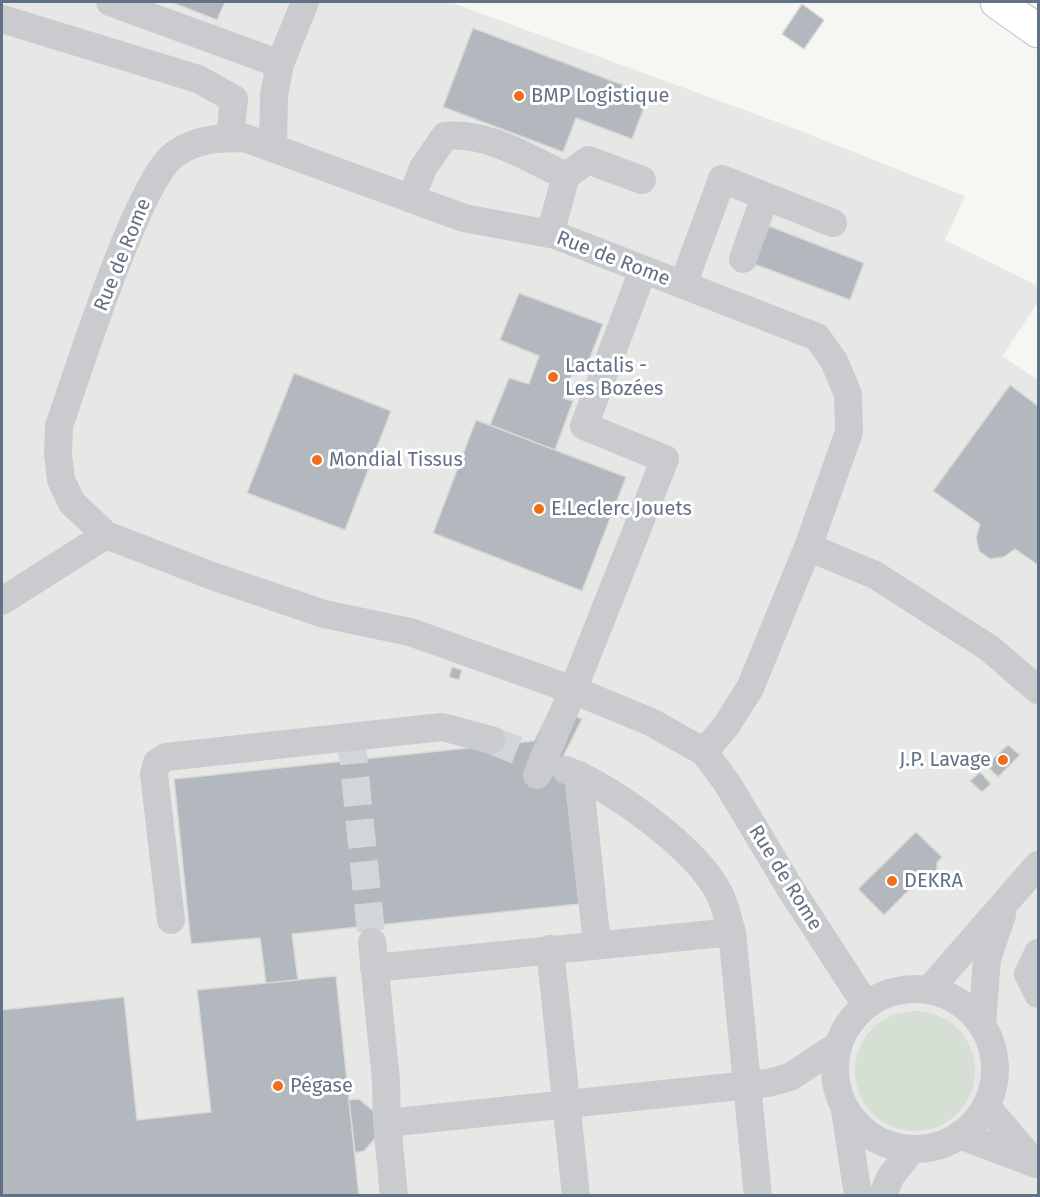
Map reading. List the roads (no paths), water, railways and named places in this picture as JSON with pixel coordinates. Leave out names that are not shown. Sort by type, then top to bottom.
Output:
[{"type":"main road","points":[[997,2],[1038,31]]},
{"type":"street","points":[[111,2],[280,64]]},
{"type":"street","points":[[273,147],[274,95],[280,64],[305,2]]},
{"type":"street","points":[[2,19],[198,79],[234,99],[230,138]]},
{"type":"street","points":[[411,199],[435,148],[445,136],[461,134],[501,146],[566,176]]},
{"type":"street","name":"Rue de Rome","points":[[704,752],[726,726],[750,688],[808,547],[849,432],[848,394],[834,361],[817,337],[550,234],[464,218],[245,138],[209,138],[174,155],[155,180],[140,206],[59,426],[61,480],[72,503],[106,535],[214,577],[324,614],[410,632],[573,690],[651,722],[704,752],[728,783],[790,888],[866,1005]]},
{"type":"street","points":[[550,234],[566,176],[588,160],[642,180]]},
{"type":"street","points":[[683,285],[722,179],[833,223]]},
{"type":"street","points":[[743,259],[765,196]]},
{"type":"street","points":[[537,776],[665,459],[584,426],[643,270]]},
{"type":"street","points":[[2,601],[106,535]]},
{"type":"street","points":[[808,547],[875,575],[1035,678]]},
{"type":"street","points":[[171,920],[154,774],[157,763],[165,757],[442,727],[491,740]]},
{"type":"street","points":[[597,945],[573,772],[644,816],[693,858],[719,893],[732,932],[758,1196]]},
{"type":"street","points":[[929,990],[1038,865]]},
{"type":"street","points":[[982,1024],[987,959],[1008,898]]},
{"type":"street","points":[[394,1196],[387,1123],[386,1080],[373,955],[550,950],[732,932]]},
{"type":"street","points":[[550,950],[576,1196]]},
{"type":"street","points":[[1038,953],[1028,974],[1038,994]]},
{"type":"street","points":[[845,1110],[863,1130],[886,1143],[912,1149],[937,1146],[959,1135],[974,1122],[986,1106],[993,1086],[995,1065],[991,1043],[982,1024],[967,1008],[949,996],[929,990],[907,989],[885,994],[866,1005],[848,1023],[837,1046],[834,1068],[837,1089],[845,1110],[858,1196]]},
{"type":"street","points":[[387,1123],[747,1085],[790,1077],[837,1046]]},
{"type":"street","points":[[986,1106],[1037,1165]]},
{"type":"street","points":[[959,1135],[1037,1165]]},
{"type":"street","points":[[882,1196],[891,1176],[912,1149]]},
{"type":"tunnel","points":[[351,736],[372,942]]},
{"type":"tunnel","points":[[491,740],[564,769]]},
{"type":"place","name":"BMP Logistique","points":[[519,96]]},
{"type":"place","name":"Lactalis - Les Bozées","points":[[553,377]]},
{"type":"place","name":"Mondial Tissus","points":[[317,460]]},
{"type":"place","name":"E.Leclerc Jouets","points":[[539,509]]},
{"type":"place","name":"J.P. Lavage","points":[[1003,760]]},
{"type":"place","name":"DEKRA","points":[[892,881]]},
{"type":"place","name":"Pégase","points":[[278,1086]]}]
